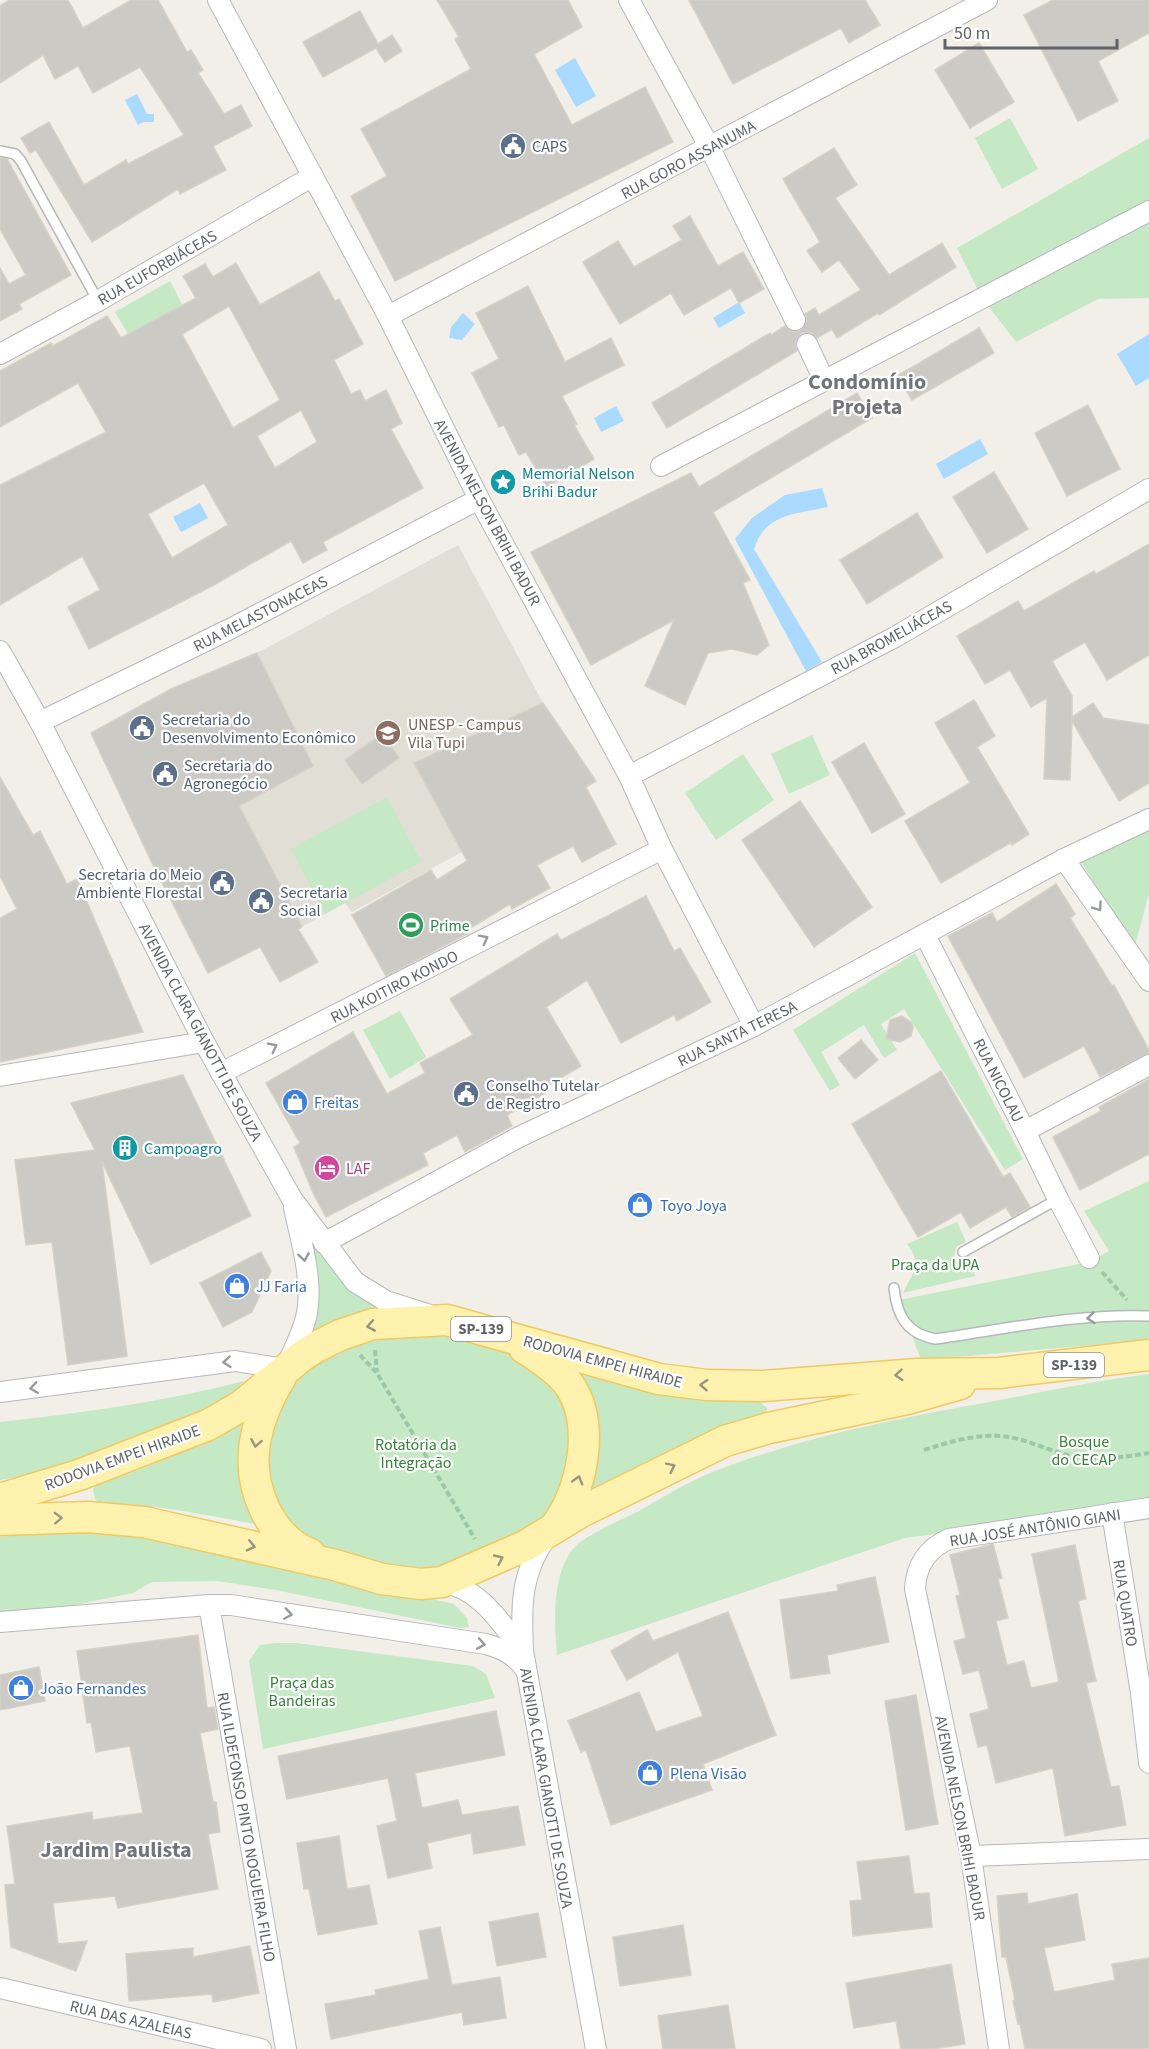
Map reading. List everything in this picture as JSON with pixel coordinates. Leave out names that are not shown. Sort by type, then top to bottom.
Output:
[{"type":"main road","name":"RODOVIA EMPEI HIRAIDE","points":[[0,1499],[70,1479],[208,1425],[241,1406],[316,1347],[340,1335],[372,1324],[447,1320],[659,1379],[707,1386],[763,1386],[917,1374],[999,1373],[1149,1356]]},
{"type":"main road","points":[[485,1330],[507,1339],[542,1360],[570,1385],[578,1401],[583,1460],[566,1512],[551,1531]]},
{"type":"main road","points":[[285,1370],[269,1399],[255,1440],[254,1457],[260,1495],[266,1511],[287,1540],[305,1552],[335,1565]]},
{"type":"main road","name":"RODOVIA EMPEI HIRAIDE","points":[[0,1520],[88,1517],[144,1522],[335,1565],[381,1579],[421,1584],[442,1582],[525,1546],[581,1512],[746,1434],[907,1399],[999,1373]]},
{"type":"street","name":"AVENIDA NELSON BRIHI BADUR","points":[[219,0],[388,316],[479,499],[629,776],[662,849],[754,1026]]},
{"type":"street","points":[[629,0],[710,148],[795,320]]},
{"type":"street","name":"RUA GORO ASSANUMA","points":[[388,316],[987,0]]},
{"type":"street","name":"RUA EUFORBIÁCEAS","points":[[0,354],[98,301],[313,176]]},
{"type":"street","points":[[661,466],[1149,211]]},
{"type":"street","points":[[807,345],[824,380]]},
{"type":"street","name":"RUA BROMELIÁCEAS","points":[[629,776],[895,637],[1149,489]]},
{"type":"street","name":"RUA MELASTONACEAS","points":[[40,722],[230,629],[479,499]]},
{"type":"street","name":"AVENIDA CLARA GIANOTTI DE SOUZA","points":[[0,651],[40,722],[204,1042],[292,1199],[355,1282],[386,1301],[447,1320]]},
{"type":"street","name":"RUA SANTA TERESA","points":[[324,1243],[519,1137],[754,1026],[1064,859],[1149,819]]},
{"type":"street","name":"RUA KOITIRO KONDO","points":[[221,1073],[662,849]]},
{"type":"street","points":[[1064,859],[1149,979]]},
{"type":"street","name":"RUA NICOLAU","points":[[925,935],[1025,1131],[1149,1065]]},
{"type":"street","points":[[0,1076],[204,1042]]},
{"type":"street","points":[[1025,1131],[1089,1258]]},
{"type":"street","points":[[0,1392],[235,1361],[285,1370],[303,1326],[308,1304],[305,1258],[292,1199]]},
{"type":"street","name":"RUA JOSÉ ANTÔNIO GIANI","points":[[915,1589],[916,1577],[926,1556],[934,1547],[949,1539],[1149,1508]]},
{"type":"street","name":"RUA QUATRO","points":[[1112,1514],[1145,1692],[1149,1763]]},
{"type":"street","name":"AVENIDA CLARA GIANOTTI DE SOUZA","points":[[551,1531],[527,1574],[521,1609],[524,1660],[596,2049]]},
{"type":"street","points":[[442,1582],[456,1584],[490,1608],[524,1660]]},
{"type":"street","name":"AVENIDA NELSON BRIHI BADUR","points":[[915,1589],[971,1856],[999,2049]]},
{"type":"street","points":[[0,1623],[209,1605],[248,1608],[486,1644],[524,1660]]},
{"type":"street","name":"RUA ILDEFONSO PINTO NOGUEIRA FILHO","points":[[209,1605],[286,2049]]},
{"type":"street","points":[[971,1856],[1149,1849]]},
{"type":"street","name":"RUA DAS AZALEIAS","points":[[0,1988],[261,2049]]},
{"type":"lane","points":[[0,152],[7,151],[15,154],[21,161],[98,301]]},
{"type":"lane","points":[[963,1252],[1058,1199]]},
{"type":"lane","points":[[894,1288],[895,1302],[901,1318],[920,1336],[935,1339],[1062,1320],[1144,1315]]},
{"type":"path","points":[[1089,1258],[1144,1315]]},
{"type":"path","points":[[377,1373],[489,1563]]},
{"type":"path","points":[[924,1450],[963,1438],[1000,1436],[1029,1442],[1069,1456],[1113,1458],[1149,1453]]},
{"type":"shaded area","name":"UNESP - Campus Vila Tupi","points":[[458,545],[543,703],[415,763],[462,852],[352,912],[345,903],[302,927],[239,806],[313,766],[257,653]]},
{"type":"green space","points":[[1010,118],[1038,169],[1002,189],[975,138]]},
{"type":"green space","points":[[1149,138],[1149,298],[1098,299],[1016,342],[982,298],[957,248]]},
{"type":"green space","points":[[170,281],[183,306],[128,334],[115,312]]},
{"type":"green space","points":[[812,735],[830,775],[789,794],[771,754]]},
{"type":"green space","points":[[743,754],[774,800],[716,840],[685,793]]},
{"type":"green space","points":[[387,797],[421,862],[325,914],[291,849]]},
{"type":"green space","points":[[1149,828],[1149,893],[1134,949],[1079,858]]},
{"type":"green space","points":[[915,953],[1023,1159],[1005,1170],[904,1009],[881,1024],[897,1050],[884,1058],[864,1025],[821,1052],[840,1085],[830,1091],[793,1030]]},
{"type":"green space","points":[[400,1011],[426,1057],[390,1079],[363,1030]]},
{"type":"green space","points":[[1149,1181],[1149,1340],[921,1360],[899,1300],[1089,1262],[1109,1251],[1084,1211]]},
{"type":"green space","name":"Praça da UPA","points":[[957,1222],[966,1242],[956,1247],[954,1258],[959,1263],[972,1263],[975,1276],[903,1293],[915,1263],[912,1251],[907,1244]]},
{"type":"green space","points":[[303,1227],[404,1313],[310,1335]]},
{"type":"green space","name":"Rotatória da Integração","points":[[444,1331],[508,1352],[525,1363],[555,1389],[563,1402],[568,1419],[568,1458],[564,1479],[549,1513],[539,1524],[529,1530],[457,1563],[431,1571],[415,1572],[391,1567],[334,1552],[309,1541],[295,1529],[287,1518],[275,1495],[269,1471],[269,1446],[277,1413],[293,1383],[310,1368],[352,1347]]},
{"type":"green space","points":[[574,1368],[758,1400],[767,1408],[765,1418],[588,1493],[597,1461],[598,1428],[590,1396]]},
{"type":"green space","name":"Bosque do CECAP","points":[[1149,1374],[1149,1505],[905,1538],[557,1655],[556,1596],[563,1566],[570,1553],[592,1534],[703,1476],[772,1451],[842,1432],[948,1410]]},
{"type":"green space","points":[[244,1381],[227,1400],[143,1435],[59,1466],[0,1480],[0,1422],[123,1406]]},
{"type":"green space","points":[[252,1418],[241,1444],[239,1473],[246,1501],[261,1525],[163,1508],[107,1505],[95,1499],[93,1489],[96,1485],[162,1461]]},
{"type":"green space","points":[[111,1527],[454,1604],[467,1618],[469,1627],[460,1628],[276,1590],[217,1581],[152,1582],[133,1593],[0,1620],[0,1537],[67,1529]]},
{"type":"green space","name":"Praça das Bandeiras","points":[[296,1643],[473,1666],[486,1674],[495,1698],[263,1749],[249,1661],[260,1645]]},
{"type":"water","points":[[575,58],[596,96],[576,107],[555,70]]},
{"type":"water","points":[[137,94],[147,114],[154,114],[154,122],[144,122],[138,125],[125,100]]},
{"type":"water","points":[[739,302],[745,313],[719,328],[713,318]]},
{"type":"water","points":[[463,313],[475,324],[462,340],[449,338],[451,327]]},
{"type":"water","points":[[1149,334],[1149,378],[1136,386],[1117,354]]},
{"type":"water","points":[[616,406],[624,421],[601,432],[594,418]]},
{"type":"water","points":[[980,439],[988,454],[944,479],[936,464]]},
{"type":"water","points":[[822,488],[828,507],[794,514],[774,522],[759,537],[754,549],[822,662],[806,671],[735,539],[752,518],[785,495]]},
{"type":"water","points":[[200,503],[208,518],[181,532],[173,517]]},
{"type":"building","points":[[9,0],[68,0],[83,28],[131,0],[158,0],[187,52],[191,50],[203,70],[198,73],[224,114],[241,105],[252,126],[213,146],[226,170],[180,194],[178,189],[92,242],[36,150],[30,153],[21,138],[49,122],[84,185],[126,160],[128,164],[184,135],[140,67],[93,93],[78,66],[55,79],[43,55],[0,83],[0,6]]},
{"type":"building","points":[[437,0],[568,0],[582,27],[534,54],[572,125],[645,87],[673,142],[395,281],[351,196],[387,176],[361,129],[471,69],[455,39],[459,37]]},
{"type":"building","points":[[689,0],[865,0],[880,25],[849,43],[841,28],[733,84]]},
{"type":"building","points":[[1053,0],[1149,0],[1149,33],[1098,61],[1118,101],[1078,121],[1024,15]]},
{"type":"building","points":[[360,11],[378,44],[392,35],[402,51],[385,62],[376,48],[323,77],[303,42]]},
{"type":"building","points":[[979,43],[1014,102],[970,128],[935,70]]},
{"type":"building","points":[[834,148],[857,185],[835,198],[889,275],[942,243],[956,267],[837,338],[832,329],[817,338],[809,332],[801,333],[795,342],[797,351],[667,428],[652,403],[770,333],[771,335],[785,326],[794,332],[801,330],[807,321],[805,314],[815,308],[819,315],[861,290],[839,260],[822,272],[807,251],[820,242],[783,179]]},
{"type":"building","points":[[0,158],[7,159],[71,275],[19,304],[22,309],[0,321],[0,268],[9,284],[26,275],[0,229]]},
{"type":"building","points":[[690,216],[718,266],[743,252],[764,289],[739,303],[731,288],[684,315],[671,293],[620,324],[583,262],[618,241],[634,267],[682,240],[673,226]]},
{"type":"building","points":[[236,263],[260,305],[319,272],[335,301],[339,299],[363,344],[334,360],[351,394],[360,390],[365,401],[386,390],[402,423],[391,429],[423,488],[323,542],[327,550],[303,563],[291,541],[212,586],[89,649],[68,607],[100,590],[82,556],[0,605],[0,485],[106,432],[78,383],[0,427],[0,371],[51,343],[53,346],[107,316],[121,338],[196,298],[183,276],[205,264],[213,277]],"holes":[[[229,306],[280,400],[233,428],[182,334]],[[301,410],[317,442],[275,468],[257,436]],[[204,483],[228,525],[172,558],[148,514]]]},
{"type":"building","points":[[528,286],[565,362],[611,338],[624,365],[562,396],[577,424],[574,425],[594,459],[547,487],[526,452],[519,455],[504,425],[499,427],[472,373],[499,359],[476,313]]},
{"type":"building","points":[[979,328],[994,353],[912,400],[897,376]]},
{"type":"building","points":[[857,393],[872,418],[713,512],[750,580],[743,583],[769,645],[757,655],[732,649],[708,653],[685,705],[645,686],[674,620],[591,665],[531,552],[691,473],[699,487]]},
{"type":"building","points":[[1088,405],[1120,469],[1067,496],[1035,433]]},
{"type":"building","points":[[994,472],[1028,529],[987,553],[953,497]]},
{"type":"building","points":[[917,513],[943,557],[867,604],[840,560]]},
{"type":"building","points":[[1149,544],[1149,655],[1107,680],[1085,642],[1052,661],[1072,696],[1072,717],[1093,703],[1103,718],[1149,725],[1149,783],[1119,801],[1072,721],[1070,780],[1044,779],[1047,698],[1031,707],[1010,670],[985,684],[957,636],[1018,601],[1024,611],[1094,571],[1096,574]]},
{"type":"building","points":[[257,653],[313,766],[239,806],[302,927],[298,929],[318,962],[280,982],[260,947],[208,973],[151,861],[91,733],[171,689]]},
{"type":"building","points":[[974,700],[995,736],[977,747],[1029,834],[941,883],[905,821],[970,783],[935,723]]},
{"type":"building","points":[[543,703],[596,781],[586,787],[616,844],[582,862],[573,846],[537,865],[550,888],[512,909],[510,904],[467,930],[469,933],[386,976],[352,915],[431,870],[437,880],[467,861],[414,763]]},
{"type":"building","points":[[382,734],[399,758],[362,784],[345,760]]},
{"type":"building","points":[[864,743],[905,814],[872,833],[832,762]]},
{"type":"building","points":[[0,777],[33,835],[40,831],[67,884],[77,879],[143,1032],[0,1062],[0,918],[17,909],[0,876]]},
{"type":"building","points":[[800,801],[872,907],[814,947],[742,840]]},
{"type":"building","points":[[1056,884],[1075,914],[1070,918],[1112,986],[1114,985],[1149,1050],[1149,1053],[1100,1077],[1084,1046],[1024,1078],[948,936],[992,913],[997,922]]},
{"type":"building","points":[[646,896],[674,951],[680,948],[711,1002],[677,1021],[674,1015],[621,1043],[587,980],[546,1007],[581,1066],[542,1089],[545,1093],[507,1115],[512,1126],[465,1152],[457,1135],[423,1153],[428,1165],[326,1217],[294,1147],[300,1143],[266,1083],[353,1032],[387,1094],[425,1073],[420,1063],[473,1035],[450,999],[557,934],[561,940]]},
{"type":"building","points":[[902,1016],[912,1023],[911,1036],[900,1042],[886,1039],[890,1020]]},
{"type":"building","points":[[861,1040],[878,1060],[855,1079],[838,1058]]},
{"type":"building","points":[[941,1071],[1003,1177],[1010,1173],[1030,1207],[1012,1217],[1006,1207],[970,1228],[961,1212],[918,1237],[852,1124]]},
{"type":"building","points":[[183,1075],[251,1216],[151,1264],[102,1162],[127,1356],[68,1365],[52,1242],[26,1245],[15,1160],[95,1150],[71,1103]]},
{"type":"building","points":[[1149,1079],[1149,1154],[1080,1190],[1053,1137],[1101,1111],[1099,1107]]},
{"type":"building","points":[[261,1252],[271,1271],[252,1312],[223,1327],[200,1283]]},
{"type":"building","points":[[993,1544],[1002,1578],[998,1579],[1008,1618],[996,1621],[1007,1665],[1024,1661],[1031,1688],[1059,1682],[1032,1554],[1075,1545],[1086,1599],[1078,1601],[1096,1681],[1086,1683],[1111,1787],[1119,1786],[1126,1825],[1065,1836],[1053,1768],[996,1783],[987,1745],[978,1747],[970,1714],[989,1709],[979,1670],[963,1674],[954,1641],[966,1638],[956,1596],[960,1595],[950,1555]]},
{"type":"building","points":[[875,1577],[889,1642],[827,1655],[830,1673],[791,1679],[780,1600],[838,1591],[837,1585]]},
{"type":"building","points":[[728,1612],[776,1735],[703,1764],[712,1790],[611,1825],[586,1750],[581,1752],[568,1721],[639,1692],[656,1732],[703,1716],[678,1652],[627,1680],[611,1651],[647,1630],[653,1641]]},
{"type":"building","points":[[198,1635],[207,1708],[214,1707],[218,1729],[200,1733],[213,1802],[216,1802],[220,1832],[208,1834],[218,1889],[118,1908],[115,1896],[53,1903],[58,1944],[87,1941],[76,1971],[11,1947],[5,1885],[15,1884],[7,1826],[92,1812],[93,1820],[143,1813],[130,1746],[96,1752],[91,1722],[87,1723],[77,1651]]},
{"type":"building","name":"João Fernandes","points":[[39,1667],[45,1701],[0,1710],[0,1675]]},
{"type":"building","points":[[916,1695],[938,1824],[906,1830],[885,1701]]},
{"type":"building","points":[[496,1711],[505,1755],[415,1773],[422,1808],[458,1800],[462,1815],[518,1806],[525,1845],[474,1854],[471,1833],[427,1843],[432,1868],[388,1878],[377,1826],[397,1821],[388,1778],[287,1799],[278,1756]]},
{"type":"building","points":[[339,1836],[347,1889],[369,1885],[377,1924],[318,1935],[309,1889],[304,1889],[297,1843]]},
{"type":"building","points":[[909,1856],[914,1894],[929,1893],[932,1927],[853,1936],[850,1901],[862,1900],[857,1862]]},
{"type":"building","points":[[1027,1893],[1028,1904],[1077,1894],[1085,1940],[1044,1948],[1054,1992],[1115,1980],[1112,1964],[1149,1958],[1149,2049],[1025,2049],[1013,2001],[1015,2000],[1006,1957],[1002,1957],[997,1896]]},
{"type":"building","points":[[538,1913],[546,1957],[497,1966],[489,1922]]},
{"type":"building","points":[[683,1925],[691,1975],[620,1986],[613,1937]]},
{"type":"building","points":[[440,1927],[452,1985],[500,1977],[506,2018],[464,2025],[462,2012],[331,2039],[325,2004],[376,1995],[375,1990],[429,1979],[419,1931]]},
{"type":"building","points":[[250,1946],[259,1993],[213,2002],[212,1994],[129,2001],[126,1954],[193,1948],[193,1957]]},
{"type":"building","points":[[951,1964],[965,2044],[933,2049],[901,2049],[896,2021],[854,2028],[846,1983]]},
{"type":"building","points":[[728,2005],[735,2049],[663,2049],[658,2016]]},
{"type":"place","name":"CAPS","points":[[513,146]]},
{"type":"place","name":"Memorial Nelson Brihi Badur","points":[[503,482]]},
{"type":"place","name":"Secretaria do Desenvolvimento Econômico","points":[[142,728]]},
{"type":"place","name":"UNESP - Campus Vila Tupi","points":[[388,733]]},
{"type":"place","name":"Secretaria do Agronegócio","points":[[165,774]]},
{"type":"place","name":"Secretaria do Meio Ambiente Florestal","points":[[222,883]]},
{"type":"place","name":"Secretaria Social","points":[[261,901]]},
{"type":"place","name":"Prime","points":[[411,925]]},
{"type":"place","name":"Conselho Tutelar de Registro","points":[[466,1094]]},
{"type":"place","name":"Freitas","points":[[295,1102]]},
{"type":"place","name":"Campoagro","points":[[125,1148]]},
{"type":"place","name":"LAF","points":[[327,1168]]},
{"type":"place","name":"Toyo Joya","points":[[640,1205]]},
{"type":"place","name":"JJ Faria","points":[[237,1286]]},
{"type":"place","name":"João Fernandes","points":[[21,1688]]},
{"type":"place","name":"Plena Visão","points":[[650,1773]]},
{"type":"district","name":"Condomínio Projeta","points":[[867,394]]},
{"type":"district","name":"Jardim Paulista","points":[[116,1849]]}]
